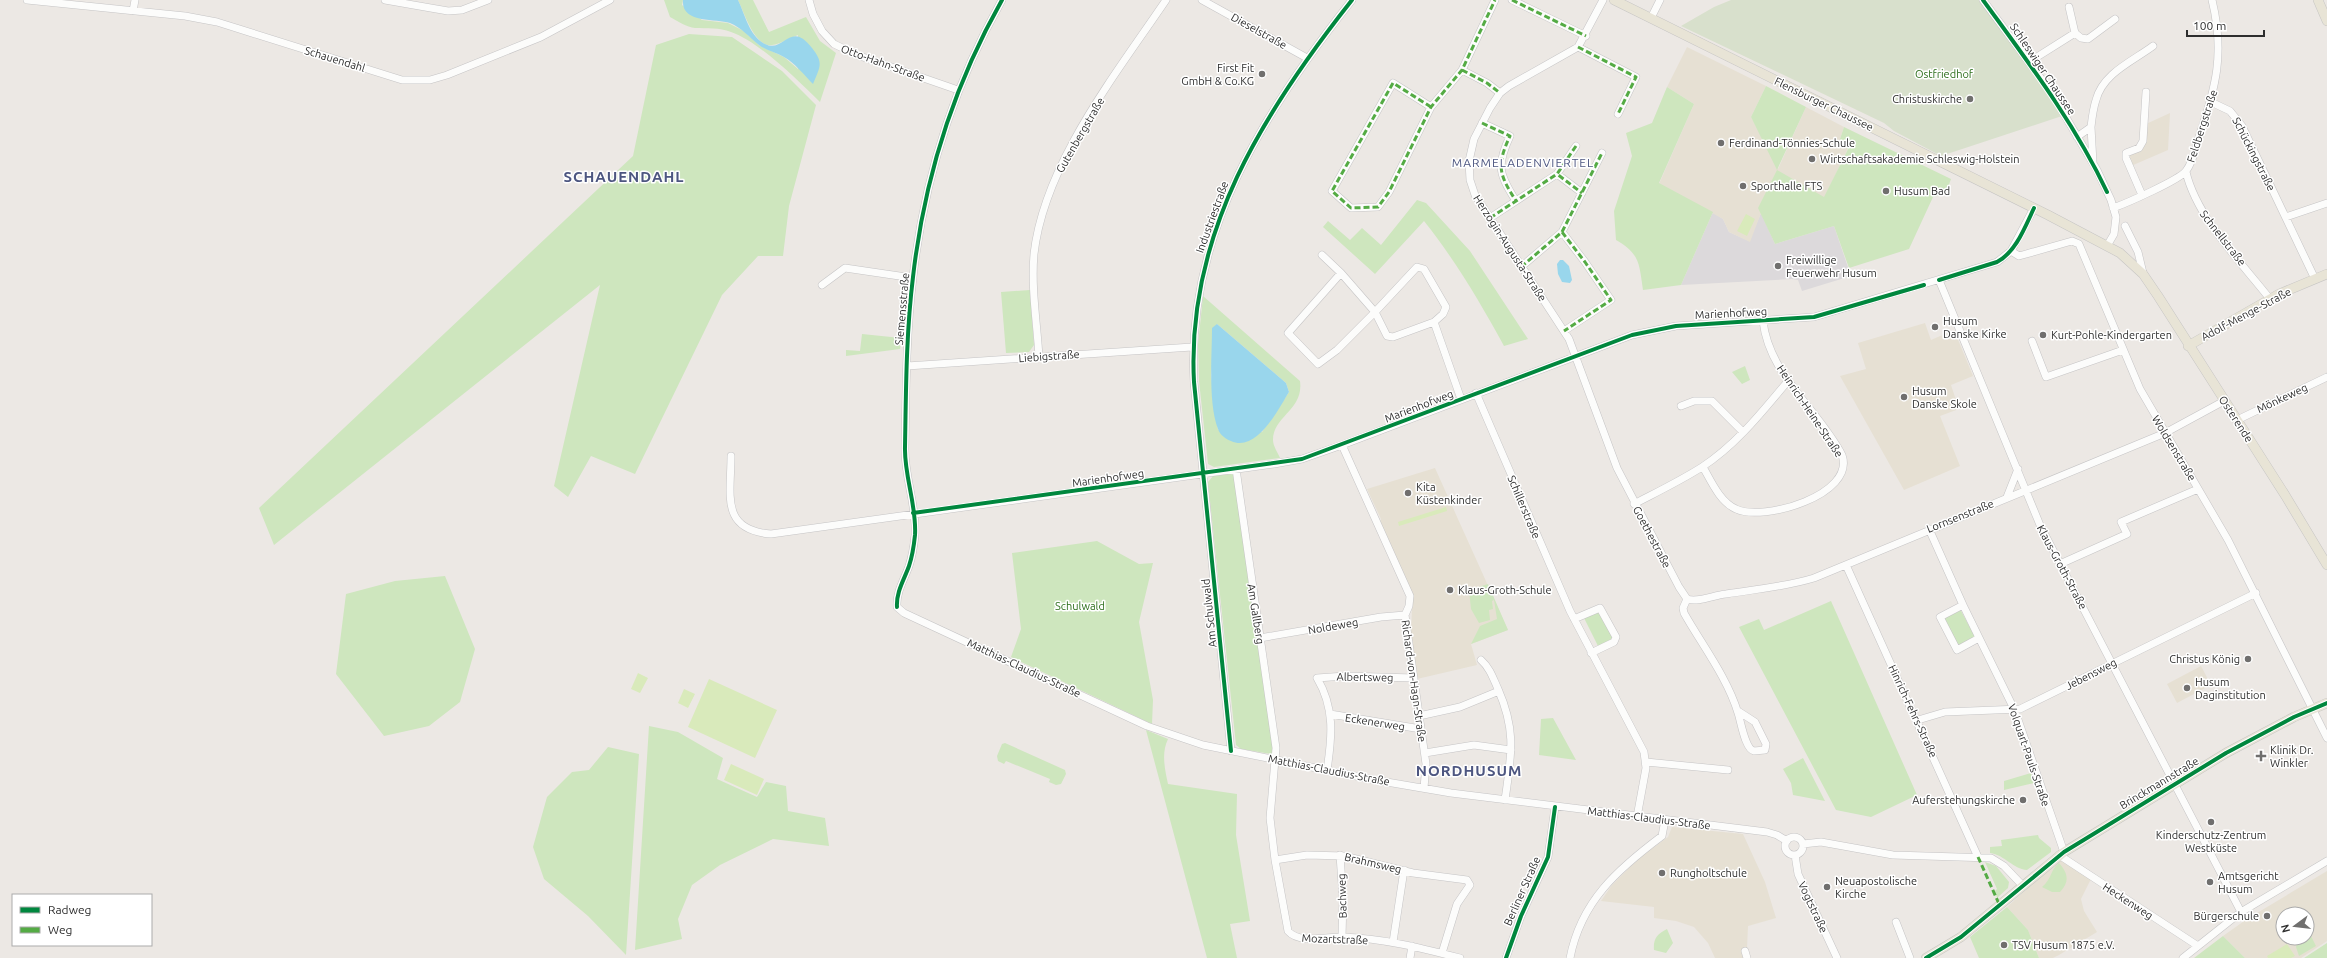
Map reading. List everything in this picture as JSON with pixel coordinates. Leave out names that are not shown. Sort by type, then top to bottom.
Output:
[{"type":"main road","name":"Flensburger Chaussee","points":[[1614,0],[2034,208]]},
{"type":"main road","points":[[2318,0],[2327,21]]},
{"type":"main road","name":"Osterende","points":[[2034,208],[2124,255],[2143,274],[2237,420],[2327,565]]},
{"type":"main road","name":"Adolf-Menge-Straße","points":[[2188,346],[2270,299],[2327,274]]},
{"type":"main road","name":"Brinckmannstraße","points":[[1926,958],[1961,937],[2061,854],[2232,749],[2327,703]]},
{"type":"street","name":"Schauendahl","points":[[26,0],[133,11],[217,22],[402,80],[416,81],[430,80],[447,75],[541,37],[610,0]]},
{"type":"street","points":[[133,11],[135,0]]},
{"type":"street","points":[[385,0],[421,3],[448,11],[462,10],[488,0]]},
{"type":"street","name":"Otto-Hahn-Straße","points":[[809,0],[822,31],[834,44],[857,55],[958,90]]},
{"type":"street","name":"Siemensstraße","points":[[897,607],[896,598],[909,565],[915,534],[905,450],[907,366],[913,278],[931,178],[947,121],[958,90],[987,26],[1002,0]]},
{"type":"street","name":"Gutenbergstraße","points":[[1039,357],[1034,255],[1044,205],[1064,160],[1080,131],[1166,0]]},
{"type":"street","name":"Dieselstraße","points":[[1202,0],[1212,2],[1307,58]]},
{"type":"street","name":"Industriestraße","points":[[1203,473],[1192,347],[1201,274],[1227,197],[1261,129],[1307,58],[1352,0]]},
{"type":"street","points":[[1431,107],[1392,83],[1332,191],[1351,208],[1365,209],[1378,207],[1389,192],[1431,107],[1462,70],[1495,0]]},
{"type":"street","points":[[1512,0],[1586,36]]},
{"type":"street","name":"Herzogin-Augusta-Straße","points":[[1576,355],[1564,331],[1475,195],[1470,180],[1469,161],[1482,123],[1500,93],[1578,47],[1586,36],[1603,0]]},
{"type":"street","points":[[1650,18],[1659,0]]},
{"type":"street","name":"Schleswiger Chaussee","points":[[1984,0],[2051,92],[2093,163],[2113,208],[2116,226],[2107,246]]},
{"type":"street","name":"Feldbergstraße","points":[[2113,208],[2186,172],[2211,102],[2218,73],[2220,52],[2212,0]]},
{"type":"street","points":[[2069,7],[2075,33],[2081,38],[2088,39],[2115,20]]},
{"type":"street","points":[[2029,62],[2075,33]]},
{"type":"street","points":[[2093,163],[2091,127],[2095,100],[2103,85],[2118,70],[2153,46]]},
{"type":"street","points":[[1578,47],[1636,77],[1618,114]]},
{"type":"street","points":[[1462,70],[1487,83],[1500,93]]},
{"type":"street","points":[[2142,195],[2126,158],[2126,153],[2139,148],[2144,142],[2146,92]]},
{"type":"street","name":"Schückingstraße","points":[[2211,102],[2226,108],[2237,118],[2315,279]]},
{"type":"street","points":[[1482,123],[1510,136],[1500,163],[1505,184],[1516,201]]},
{"type":"street","points":[[2077,137],[2091,127]]},
{"type":"street","points":[[1490,218],[1557,174],[1576,146]]},
{"type":"street","points":[[1521,266],[1562,232],[1602,153]]},
{"type":"street","name":"Schnellstraße","points":[[2186,172],[2192,194],[2203,213],[2270,299]]},
{"type":"street","points":[[1557,174],[1582,192]]},
{"type":"street","points":[[2286,217],[2327,202]]},
{"type":"street","name":"Marienhofweg","points":[[731,456],[732,510],[734,518],[749,530],[771,534],[1302,459],[1626,337],[1663,328],[1763,321],[1821,315],[1997,262],[2011,251],[2034,208]]},
{"type":"street","name":"Osterende","points":[[2125,226],[2138,252],[2143,274]]},
{"type":"street","points":[[1562,232],[1611,300],[1564,331]]},
{"type":"street","name":"Woldsenstraße","points":[[2011,251],[2019,256],[2070,242],[2077,242],[2140,389],[2256,593],[2327,738]]},
{"type":"street","points":[[1322,255],[1341,273],[1375,312],[1387,336],[1393,337],[1434,322],[1443,314],[1446,307],[1424,269],[1417,268],[1375,312],[1337,350],[1318,364],[1292,340],[1288,334],[1341,273]]},
{"type":"street","name":"Siemensstraße","points":[[822,285],[845,268],[913,278]]},
{"type":"street","name":"Klaus-Groth-Straße","points":[[1939,280],[2040,526],[2241,912]]},
{"type":"street","name":"Heinrich-Heine-Straße","points":[[1703,467],[1726,502],[1736,510],[1746,512],[1766,511],[1789,506],[1818,496],[1835,485],[1842,473],[1842,455],[1788,381],[1773,356],[1763,321]]},
{"type":"street","points":[[1434,322],[1461,399]]},
{"type":"street","points":[[2032,341],[2046,377],[2124,350]]},
{"type":"street","name":"Liebigstraße","points":[[907,366],[1192,347]]},
{"type":"street","name":"Goethestraße","points":[[1576,355],[1602,433],[1634,504],[1687,599]]},
{"type":"street","name":"Mönkeweg","points":[[2237,420],[2327,377]]},
{"type":"street","points":[[1634,504],[1703,467],[1743,432],[1788,381]]},
{"type":"street","name":"Schillerstraße","points":[[1476,393],[1528,517],[1574,619],[1642,748],[1646,762],[1637,817]]},
{"type":"street","points":[[1681,406],[1694,401],[1712,401],[1743,432]]},
{"type":"street","name":"Lornsenstraße","points":[[1687,599],[1693,600],[1727,593],[1787,586],[1814,578],[1929,529],[2164,433],[2224,401]]},
{"type":"street","name":"Richard-von-Hagn-Straße","points":[[1342,445],[1408,590],[1410,602],[1405,615],[1425,753],[1426,772],[1424,788]]},
{"type":"street","name":"Am Gallberg","points":[[1236,469],[1276,748],[1275,759]]},
{"type":"street","points":[[2008,497],[2018,470]]},
{"type":"street","name":"Am Schulwald","points":[[1203,473],[1231,751]]},
{"type":"street","points":[[2060,564],[2127,534],[2122,522],[2198,489]]},
{"type":"street","name":"Volquart-Pauls-Straße","points":[[1929,529],[1963,605],[2015,711],[2061,854]]},
{"type":"street","name":"Hinrich-Fehrs-Straße","points":[[1846,565],[1918,720],[1978,857]]},
{"type":"street","name":"Jebensweg","points":[[1918,720],[1945,712],[2015,711],[2256,593]]},
{"type":"street","points":[[1687,599],[1683,608],[1684,613],[1719,671],[1738,711],[1750,750],[1765,750],[1766,744],[1755,722],[1738,711]]},
{"type":"street","points":[[1963,605],[1940,617],[1957,650],[1979,638]]},
{"type":"street","name":"Matthias-Claudius-Straße","points":[[897,607],[1147,726],[1185,740],[1231,751],[1424,788],[1555,807],[1766,832],[1777,835],[1787,841],[1794,837],[1798,838],[1803,844],[1821,842],[1893,855],[1992,858],[2000,862],[2023,886]]},
{"type":"street","points":[[1574,619],[1600,608],[1616,637],[1614,642],[1591,653]]},
{"type":"street","name":"Noldeweg","points":[[1260,638],[1382,617],[1405,615]]},
{"type":"street","points":[[1482,657],[1489,667],[1499,690],[1509,716],[1512,734],[1505,800]]},
{"type":"street","name":"Albertsweg","points":[[1330,714],[1326,693],[1317,678],[1345,676],[1414,678]]},
{"type":"street","points":[[1419,716],[1460,707],[1499,690]]},
{"type":"street","points":[[1327,770],[1332,735],[1330,714]]},
{"type":"street","name":"Eckenerweg","points":[[1330,714],[1421,729]]},
{"type":"street","points":[[1425,753],[1474,745],[1511,750]]},
{"type":"street","name":"Mozartstraße","points":[[1275,759],[1270,807],[1275,860],[1285,921],[1290,934],[1300,938],[1342,937],[1393,942],[1460,958]]},
{"type":"street","points":[[1646,762],[1728,770]]},
{"type":"street","name":"Berliner Straße","points":[[1506,958],[1520,916],[1548,857],[1555,807]]},
{"type":"street","points":[[1570,958],[1577,934],[1597,896],[1623,866],[1662,836],[1665,820]]},
{"type":"street","points":[[1787,841],[1786,851],[1795,855],[1802,851],[1803,844]]},
{"type":"street","name":"Heckenweg","points":[[2061,854],[2198,946]]},
{"type":"street","name":"Brahmsweg","points":[[1275,860],[1307,855],[1340,855],[1363,859],[1404,870],[1467,880],[1470,883],[1470,887],[1457,904],[1442,953]]},
{"type":"street","name":"Bachweg","points":[[1340,855],[1343,899],[1342,937]]},
{"type":"street","name":"Vogtstraße","points":[[1795,855],[1797,870],[1837,958]]},
{"type":"street","points":[[2183,958],[2241,912],[2327,861]]},
{"type":"street","points":[[1393,942],[1404,870]]},
{"type":"street","points":[[1896,922],[1910,958]]},
{"type":"street","points":[[1410,958],[1412,946]]},
{"type":"street","points":[[1745,951],[1747,958]]},
{"type":"shaded area","name":"Ferdinand-Tönnies-Schule","points":[[1687,47],[1766,86],[1751,117],[1778,169],[1806,107],[1844,127],[1840,139],[1848,148],[1825,197],[1761,213],[1750,242],[1729,232],[1723,219],[1659,184],[1694,104],[1667,87]]},
{"type":"shaded area","points":[[2170,113],[2168,150],[2131,166],[2127,157],[2130,153],[2145,146],[2146,124]]},
{"type":"shaded area","points":[[1713,212],[1723,219],[1729,232],[1749,241],[1761,213],[1775,244],[1834,226],[1851,276],[1802,291],[1798,280],[1792,279],[1681,285]]},
{"type":"shaded area","name":"Husum Danske Skole","points":[[1925,323],[1931,340],[1954,330],[1973,376],[1951,385],[1959,409],[1940,416],[1960,466],[1904,490],[1840,376],[1866,369],[1858,343]]},
{"type":"shaded area","name":"Klaus-Groth-Schule","points":[[1435,468],[1508,630],[1471,644],[1477,665],[1417,679],[1411,636],[1412,607],[1380,524],[1381,519],[1367,489]]},
{"type":"shaded area","points":[[2201,666],[2211,685],[2177,703],[2167,684]]},
{"type":"shaded area","points":[[1672,827],[1743,834],[1765,882],[1776,918],[1748,926],[1747,949],[1741,951],[1744,958],[1715,958],[1708,943],[1694,927],[1676,921],[1654,918],[1654,907],[1601,901],[1612,885],[1639,858],[1668,837]]},
{"type":"shaded area","points":[[2060,859],[2091,879],[2081,899],[2084,911],[2097,932],[2053,958],[2039,958],[2028,930],[2007,907]]},
{"type":"shaded area","name":"Bürgerschule","points":[[2327,871],[2327,941],[2301,958],[2245,958],[2223,936],[2247,919]]},
{"type":"green space","points":[[664,0],[683,0],[682,5],[702,20],[728,23],[744,31],[759,45],[784,57],[798,69],[798,35],[772,45],[760,41],[751,28],[738,0],[753,0],[769,32],[806,17],[820,41],[836,53],[820,102],[790,73],[754,44],[727,30],[695,28],[682,24],[670,17]]},
{"type":"green space","name":"Ostfriedhof","points":[[1731,0],[1981,0],[2048,92],[2062,116],[1941,156],[1894,131],[1884,123],[1681,26],[1714,7]]},
{"type":"green space","points":[[689,34],[732,37],[782,71],[816,105],[789,206],[783,256],[758,256],[722,295],[635,474],[591,456],[568,497],[554,486],[600,285],[274,545],[259,508],[633,156],[656,45]]},
{"type":"green space","points":[[1766,86],[1806,107],[1777,170],[1751,117]]},
{"type":"green space","points":[[1667,87],[1694,104],[1659,183],[1713,212],[1681,285],[1643,290],[1637,260],[1630,250],[1616,240],[1614,211],[1632,156],[1626,133],[1652,123]]},
{"type":"green space","points":[[1844,127],[1951,179],[1946,193],[1933,197],[1909,249],[1849,268],[1834,226],[1775,244],[1758,208],[1777,170],[1824,197],[1848,149],[1841,144],[1840,139]]},
{"type":"green space","points":[[1417,200],[1426,203],[1470,251],[1528,339],[1504,346],[1467,282],[1424,221],[1375,274],[1323,227],[1328,221],[1350,240],[1362,228],[1381,245]]},
{"type":"green space","points":[[1746,214],[1755,219],[1747,236],[1737,231]]},
{"type":"green space","points":[[1030,290],[1034,345],[1029,352],[1006,353],[1001,292]]},
{"type":"green space","points":[[1203,296],[1300,381],[1300,391],[1297,399],[1274,432],[1273,442],[1280,458],[1214,467],[1208,464],[1199,381],[1198,345]],"holes":[[[1217,324],[1286,383],[1289,392],[1262,432],[1218,430],[1211,375]]]},
{"type":"green space","points":[[862,334],[901,338],[900,349],[846,356],[846,350],[860,351]]},
{"type":"green space","points":[[1745,366],[1750,380],[1742,384],[1732,372]]},
{"type":"green space","points":[[1234,475],[1275,751],[1271,754],[1241,749],[1236,745],[1208,482],[1213,476]]},
{"type":"green space","points":[[1446,507],[1447,511],[1399,526],[1398,522]]},
{"type":"green space","name":"Schulwald","points":[[1097,541],[1139,564],[1153,563],[1139,622],[1153,700],[1152,724],[1011,657],[1021,629],[1012,553]]},
{"type":"green space","points":[[445,576],[475,649],[460,702],[429,726],[384,736],[336,674],[346,594],[395,581]]},
{"type":"green space","points":[[1488,584],[1508,630],[1471,644],[1480,626],[1497,619],[1494,600],[1492,601],[1493,609],[1489,610],[1490,620],[1479,623],[1471,609],[1469,590]]},
{"type":"green space","points":[[1831,601],[1917,795],[1871,817],[1836,810],[1739,627],[1759,619],[1764,630]]},
{"type":"green space","points":[[1960,609],[1975,637],[1958,646],[1943,618]]},
{"type":"green space","points":[[1598,612],[1602,613],[1613,636],[1611,640],[1598,646],[1584,618]]},
{"type":"green space","points":[[638,673],[648,678],[640,693],[631,689]]},
{"type":"green space","points":[[709,679],[777,710],[755,758],[688,727]]},
{"type":"green space","points":[[684,689],[695,694],[688,708],[678,703]]},
{"type":"green space","points":[[1553,718],[1576,760],[1539,755],[1541,719]]},
{"type":"green space","points":[[649,726],[678,732],[723,758],[717,779],[757,797],[766,782],[786,786],[788,811],[825,818],[829,846],[773,839],[720,865],[692,885],[678,919],[682,939],[635,950]]},
{"type":"green space","points":[[1146,730],[1168,739],[1164,756],[1168,784],[1237,794],[1236,835],[1250,921],[1230,924],[1237,958],[1207,958]]},
{"type":"green space","points":[[1005,743],[1065,770],[1066,774],[1061,784],[1056,785],[1049,782],[1050,779],[1006,761],[1004,764],[998,761],[997,756],[1002,744]]},
{"type":"green space","points":[[608,747],[639,754],[626,955],[588,916],[544,879],[533,847],[547,797],[572,772],[589,770]]},
{"type":"green space","points":[[1803,758],[1825,801],[1793,795],[1791,783],[1783,769]]},
{"type":"green space","points":[[731,764],[764,779],[757,795],[724,780]]},
{"type":"green space","points":[[2031,773],[2034,783],[2004,790],[2004,781]]},
{"type":"green space","points":[[2038,835],[2039,838],[2051,848],[2051,852],[2027,870],[2017,867],[2000,856],[1990,853],[1990,847],[2002,846],[2001,840]]},
{"type":"green space","points":[[1985,862],[1996,866],[2009,882],[2008,888],[1997,898],[1995,891],[1997,889]]},
{"type":"green space","points":[[2059,863],[2067,878],[2065,885],[2060,892],[2052,892],[2042,887],[2048,881]]},
{"type":"green space","points":[[2007,907],[2028,930],[2039,958],[1979,958],[1970,937]]},
{"type":"green space","points":[[1667,929],[1673,943],[1666,953],[1654,950],[1656,937]]},
{"type":"green space","points":[[2223,936],[2245,958],[2194,958]]},
{"type":"green space","points":[[2327,943],[2327,958],[2304,958]]},
{"type":"green space","points":[[2315,944],[2316,946],[2299,956],[2296,947],[2315,946]]},
{"type":"green space","points":[[2284,946],[2288,946],[2295,956],[2291,958],[2268,958],[2267,956]]},
{"type":"water","points":[[683,0],[738,0],[751,30],[755,36],[765,44],[772,46],[777,45],[792,37],[798,37],[804,40],[816,53],[820,65],[813,84],[796,66],[788,60],[781,55],[762,47],[734,25],[693,17],[684,8]]},
{"type":"water","points":[[1560,260],[1563,260],[1569,266],[1572,280],[1570,283],[1562,282],[1558,274],[1557,264]]},
{"type":"water","points":[[1217,324],[1286,383],[1289,392],[1266,427],[1250,441],[1241,443],[1231,441],[1225,438],[1218,429],[1213,406],[1211,380],[1212,328]]},
{"type":"marked path","points":[[1431,107],[1393,83],[1332,191],[1351,208],[1378,207],[1389,192],[1431,107],[1462,70],[1495,0]]},
{"type":"marked path","points":[[1512,0],[1586,36]]},
{"type":"marked path","points":[[1578,47],[1636,77],[1618,114]]},
{"type":"marked path","points":[[1462,70],[1487,83],[1500,93]]},
{"type":"marked path","points":[[1482,123],[1510,136],[1503,155],[1501,170],[1506,184],[1516,201]]},
{"type":"marked path","points":[[1576,146],[1557,174],[1582,193]]},
{"type":"marked path","points":[[1562,232],[1602,153]]},
{"type":"marked path","points":[[1490,218],[1557,174]]},
{"type":"marked path","points":[[1521,267],[1562,232],[1611,300],[1564,331]]},
{"type":"marked path","points":[[1978,857],[2000,906]]},
{"type":"cycle path","points":[[897,607],[899,591],[909,566],[915,535],[914,513],[906,469],[905,447],[909,320],[918,241],[933,169],[956,99],[969,66],[1002,0]]},
{"type":"cycle path","points":[[1231,751],[1194,382],[1195,328],[1203,275],[1217,225],[1237,177],[1261,131],[1289,86],[1352,0]]},
{"type":"cycle path","points":[[1983,0],[2050,93],[2080,141],[2107,192]]},
{"type":"cycle path","points":[[1939,280],[1997,262],[2004,258],[2015,246],[2034,208]]},
{"type":"cycle path","points":[[913,513],[1302,459],[1632,335],[1676,326],[1814,317],[1924,285]]},
{"type":"cycle path","points":[[1926,958],[1961,937],[2064,852],[2226,753],[2294,717],[2327,703]]},
{"type":"cycle path","points":[[1506,958],[1521,916],[1548,857],[1555,807]]},
{"type":"place","name":"First Fit GmbH & Co.KG","points":[[1262,74]]},
{"type":"place","name":"Christuskirche","points":[[1970,99]]},
{"type":"place","name":"Ferdinand-Tönnies-Schule","points":[[1721,143]]},
{"type":"place","name":"Wirtschaftsakademie Schleswig-Holstein","points":[[1812,159]]},
{"type":"place","name":"Sporthalle FTS","points":[[1743,186]]},
{"type":"place","name":"Husum Bad","points":[[1886,191]]},
{"type":"place","name":"Freiwillige Feuerwehr Husum","points":[[1778,266]]},
{"type":"place","name":"Husum Danske Kirke","points":[[1935,327]]},
{"type":"place","name":"Kurt-Pohle-Kindergarten","points":[[2043,335]]},
{"type":"place","name":"Husum Danske Skole","points":[[1904,397]]},
{"type":"place","name":"Kita Küstenkinder","points":[[1408,493]]},
{"type":"place","name":"Klaus-Groth-Schule","points":[[1450,590]]},
{"type":"place","name":"Christus König","points":[[2248,659]]},
{"type":"place","name":"Husum Daginstitution","points":[[2187,688]]},
{"type":"place","name":"Klinik Dr. Winkler","points":[[2261,756]]},
{"type":"place","name":"Auferstehungskirche","points":[[2023,800]]},
{"type":"place","name":"Kinderschutz-Zentrum Westküste","points":[[2211,822]]},
{"type":"place","name":"Rungholtschule","points":[[1662,873]]},
{"type":"place","name":"Amtsgericht Husum","points":[[2210,882]]},
{"type":"place","name":"Neuapostolische Kirche","points":[[1827,887]]},
{"type":"place","name":"Bürgerschule","points":[[2267,916]]},
{"type":"place","name":"TSV Husum 1875 e.V.","points":[[2004,945]]},
{"type":"district","name":"MARMELADENVIERTEL","points":[[1523,162]]},
{"type":"district","name":"SCHAUENDAHL","points":[[624,176]]},
{"type":"district","name":"NORDHUSUM","points":[[1469,770]]}]
